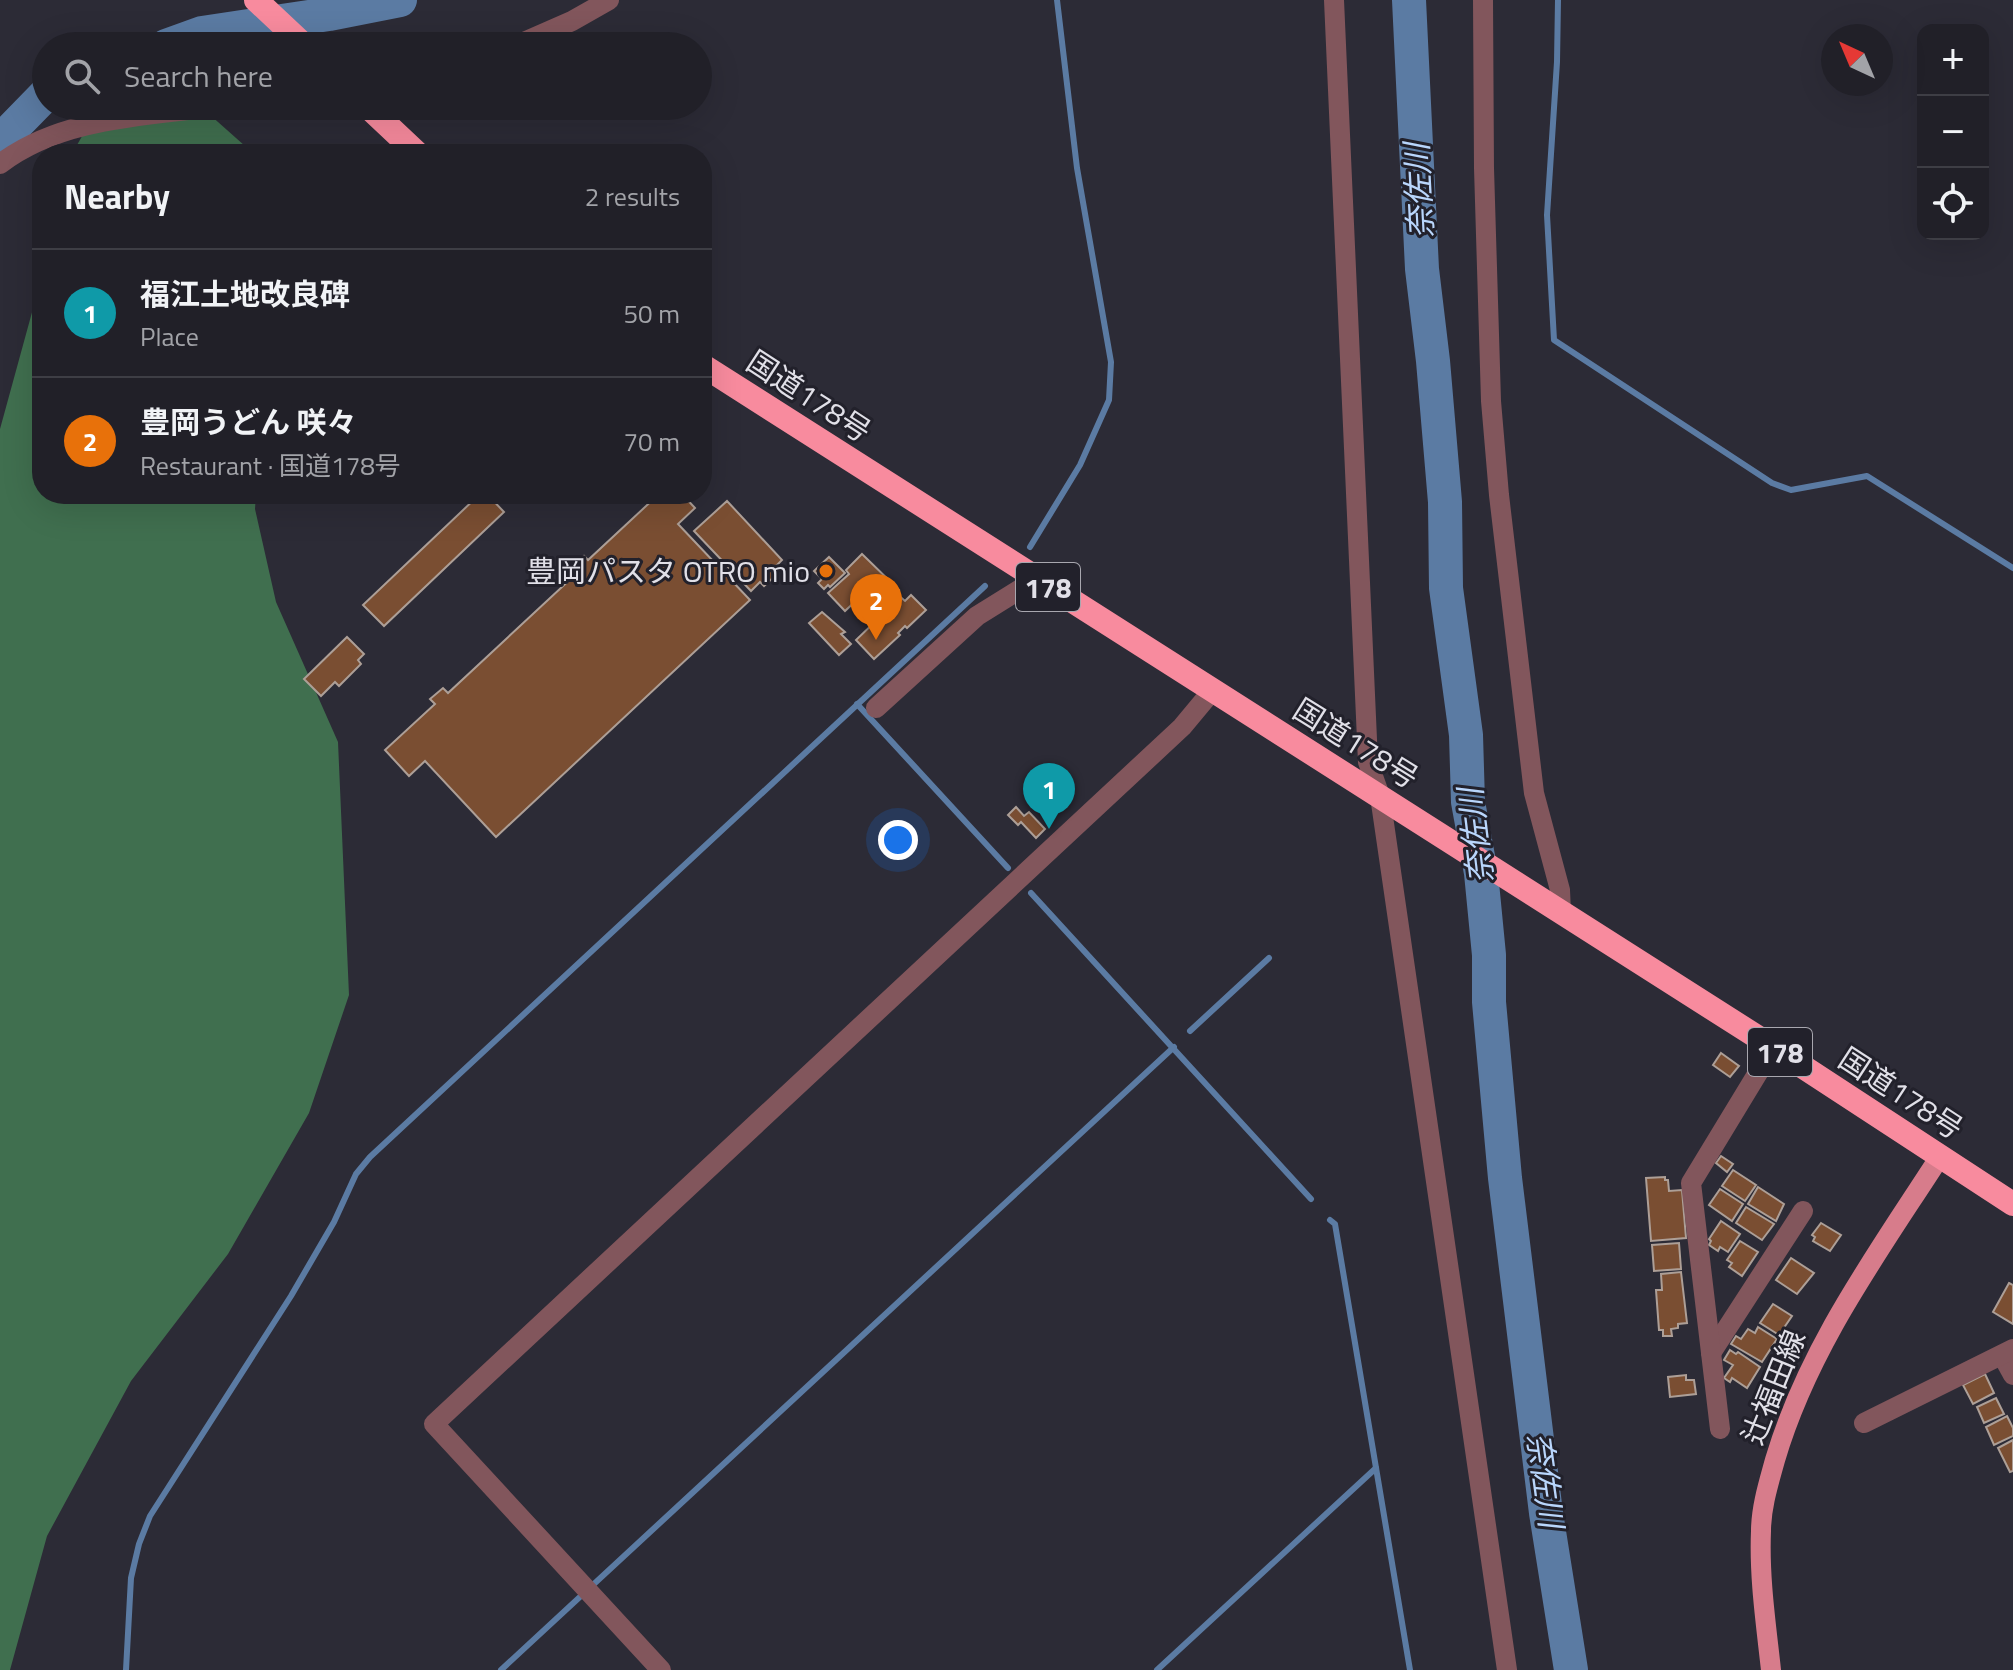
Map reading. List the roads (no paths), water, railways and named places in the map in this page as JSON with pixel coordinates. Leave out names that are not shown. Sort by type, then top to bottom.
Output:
[{"type":"highway","points":[[256,0],[290,32]]},
{"type":"highway","points":[[382,120],[407,144]]},
{"type":"highway","name":"国道178号","points":[[712,371],[1035,580],[1388,801],[2013,1204]]},
{"type":"main road","name":"辻福田線","points":[[1771,1670],[1763,1601],[1760,1529],[1769,1481],[1787,1419],[1822,1341],[1939,1158]]},
{"type":"street","points":[[547,32],[609,0]]},
{"type":"street","points":[[1334,0],[1368,762],[1388,801],[1507,1670]]},
{"type":"street","points":[[1483,0],[1484,168],[1491,386],[1499,495],[1534,793],[1560,890],[1553,907]]},
{"type":"street","points":[[32,144],[77,128],[129,120]]},
{"type":"street","points":[[0,164],[32,144]]},
{"type":"street","points":[[876,708],[977,616],[1035,580]]},
{"type":"street","points":[[661,1670],[434,1424],[1182,727],[1212,691]]},
{"type":"street","points":[[1720,1429],[1691,1183],[1773,1048]]},
{"type":"street","points":[[1711,1353],[1803,1211]]},
{"type":"street","points":[[1864,1423],[2008,1352],[2013,1375]]},
{"type":"waterway","points":[[209,32],[400,0]]},
{"type":"waterway","points":[[1030,547],[1080,465],[1109,400],[1111,362],[1077,168],[1057,0]]},
{"type":"waterway","name":"奈佐川","points":[[1409,0],[1422,269],[1445,502],[1446,588],[1466,735],[1468,802],[1481,873],[1505,1178],[1546,1513],[1571,1670]]},
{"type":"waterway","points":[[1558,0],[1547,215],[1554,340],[1772,483],[1791,490],[1867,476],[2013,568]]},
{"type":"waterway","points":[[0,141],[32,108]]},
{"type":"waterway","points":[[126,1670],[131,1578],[150,1516],[291,1296],[334,1222],[356,1174],[370,1157],[985,586]]},
{"type":"waterway","points":[[857,704],[1008,868]]},
{"type":"waterway","points":[[1031,893],[1311,1199]]},
{"type":"waterway","points":[[1190,1031],[1269,958]]},
{"type":"waterway","points":[[501,1670],[1174,1047]]},
{"type":"waterway","points":[[1330,1220],[1335,1224],[1410,1670]]},
{"type":"waterway","points":[[1157,1670],[1376,1468]]},
{"type":"place","name":"豊岡パスタ OTRO mio","points":[[826,571]]},
{"type":"place","name":"豊岡うどん 咲々","points":[[876,640]]},
{"type":"place","name":"福江土地改良碑","points":[[1049,829]]}]
